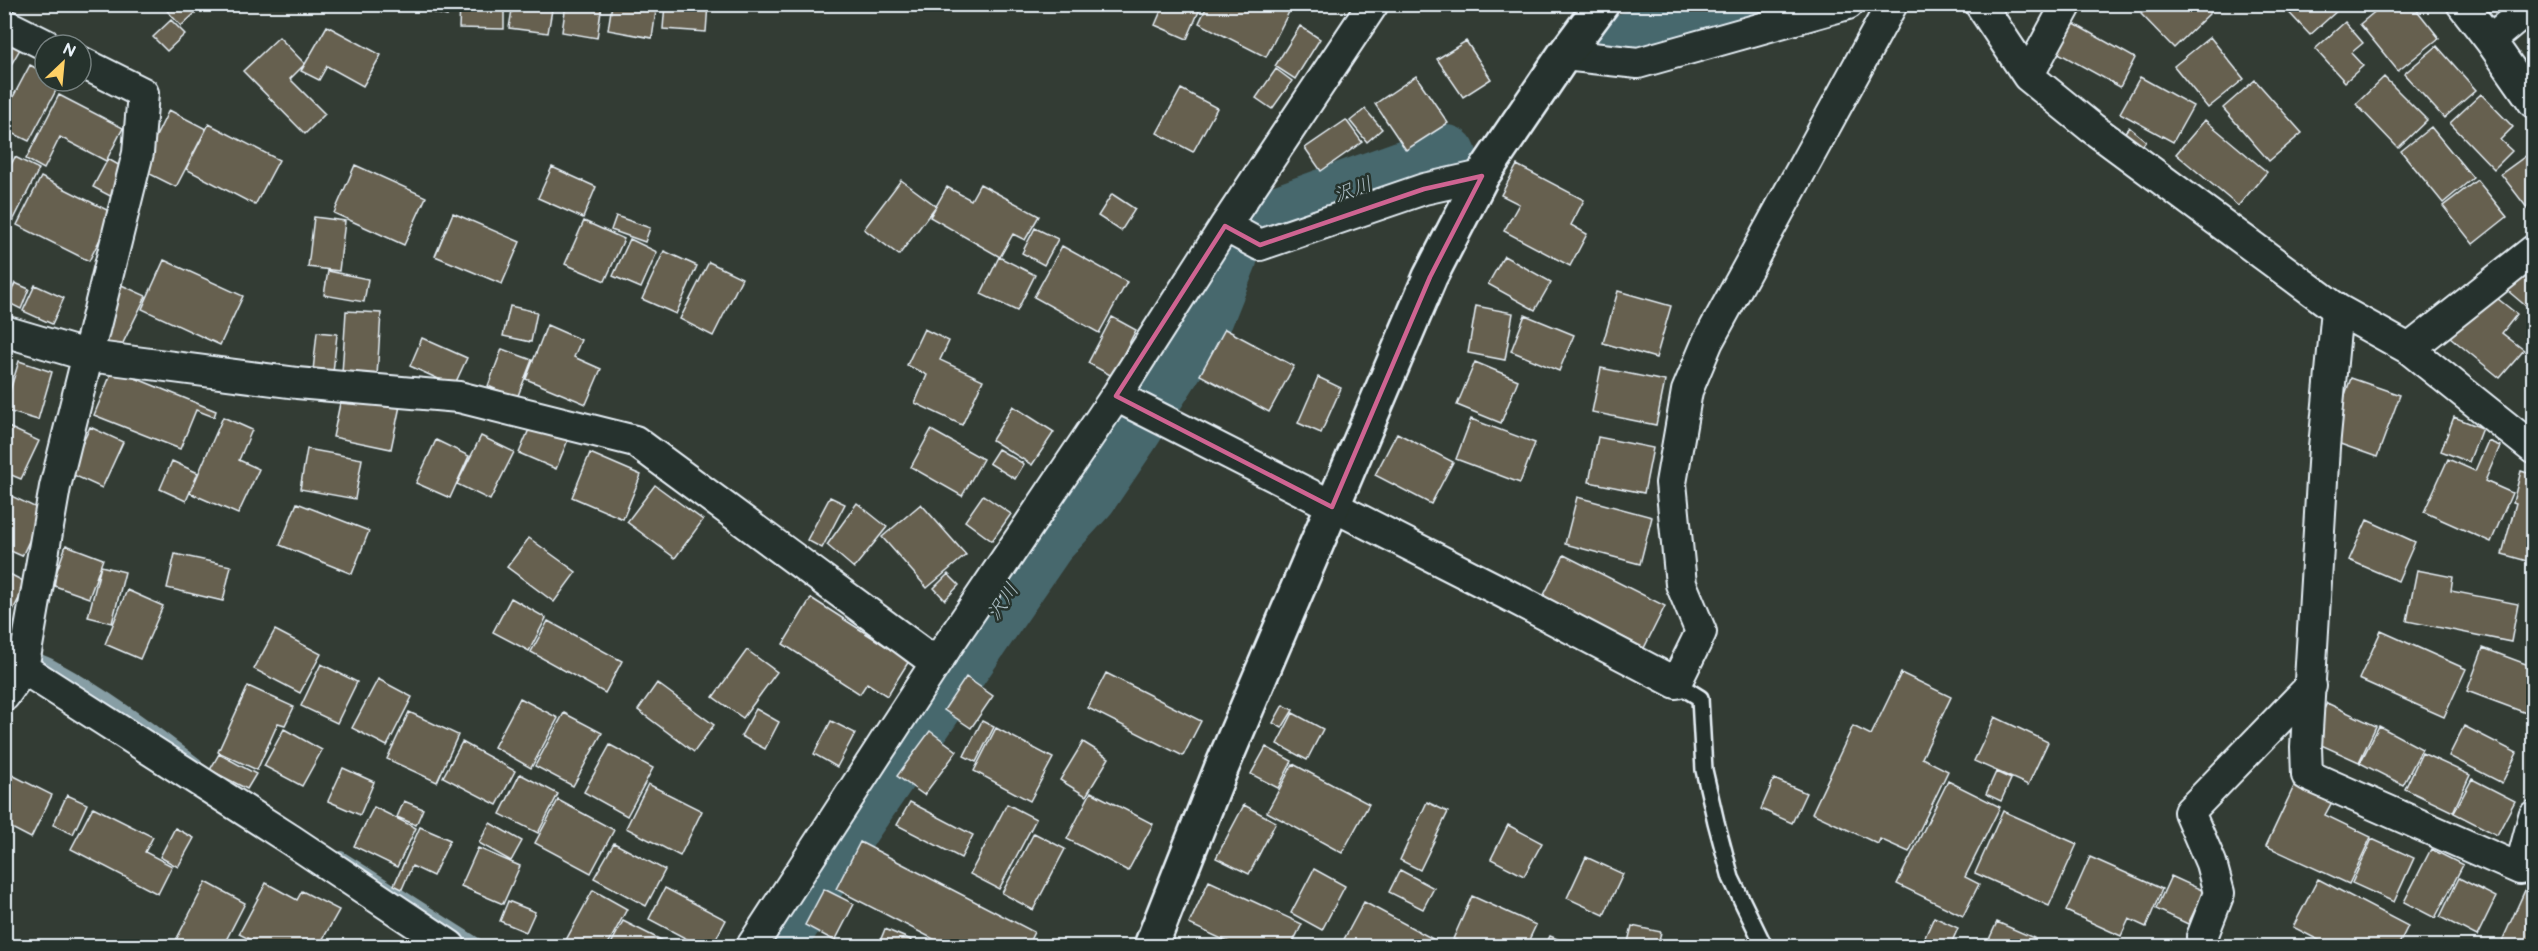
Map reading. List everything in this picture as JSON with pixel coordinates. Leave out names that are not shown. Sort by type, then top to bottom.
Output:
[{"type":"street","points":[[752,946],[936,663],[1116,396],[1225,226],[1373,4]]},
{"type":"street","points":[[1151,946],[1221,770],[1430,277],[1482,176],[1564,55],[1602,4]]},
{"type":"street","points":[[1564,55],[1638,63],[1848,4]]},
{"type":"street","points":[[1116,396],[1676,683],[1701,632],[1681,584],[1671,483],[1687,391],[1708,341],[1892,4]]},
{"type":"street","points":[[1980,4],[2028,76],[2092,128],[2337,309],[2409,349],[2534,449]]},
{"type":"street","points":[[2028,76],[2067,4]]},
{"type":"street","points":[[2462,4],[2534,103]]},
{"type":"street","points":[[2490,40],[2533,4]]},
{"type":"street","points":[[4,24],[33,38]]},
{"type":"street","points":[[4,696],[14,663],[138,153],[143,93],[93,68]]},
{"type":"street","points":[[1225,226],[1260,244],[1424,189],[1482,176]]},
{"type":"street","points":[[2409,349],[2534,250]]},
{"type":"street","points":[[2337,309],[2324,447],[2306,747],[2307,775],[2520,868],[2534,816]]},
{"type":"street","points":[[4,331],[89,356],[297,383],[459,397],[635,441],[936,663]]},
{"type":"street","points":[[14,663],[291,840],[450,946]]},
{"type":"street","points":[[2202,937],[2219,893],[2211,863],[2189,812],[2311,686]]},
{"type":"lane","points":[[1676,683],[1700,698],[1704,770],[1716,822],[1731,878],[1764,946]]},
{"type":"highlighted area","points":[[1482,176],[1430,277],[1332,507],[1116,396],[1225,226],[1260,245],[1424,189]]},
{"type":"building","points":[[161,4],[205,4],[181,26]]},
{"type":"building","points":[[398,4],[449,4],[447,16]]},
{"type":"building","points":[[460,4],[504,4],[504,29],[459,28]]},
{"type":"building","points":[[513,4],[553,4],[548,33],[509,28]]},
{"type":"building","points":[[566,4],[602,4],[597,38],[562,32]]},
{"type":"building","points":[[612,4],[657,4],[652,38],[608,30]]},
{"type":"building","points":[[665,4],[708,4],[706,32],[663,29]]},
{"type":"building","points":[[1164,4],[1202,4],[1187,39],[1155,25]]},
{"type":"building","points":[[1208,4],[1293,4],[1266,57],[1199,23]]},
{"type":"building","points":[[2150,4],[2203,4],[2211,12],[2174,48],[2141,14]]},
{"type":"building","points":[[2281,4],[2333,4],[2338,10],[2310,35]]},
{"type":"building","points":[[2384,4],[2412,4],[2439,38],[2398,71],[2360,24]]},
{"type":"building","points":[[171,20],[185,34],[167,51],[153,37]]},
{"type":"building","points":[[2069,21],[2135,58],[2120,87],[2053,50]]},
{"type":"building","points":[[2345,22],[2363,43],[2351,53],[2363,66],[2345,82],[2315,49]]},
{"type":"building","points":[[327,26],[381,55],[363,86],[327,66],[319,80],[301,71]]},
{"type":"building","points":[[1300,26],[1320,39],[1295,79],[1275,66]]},
{"type":"building","points":[[279,37],[305,64],[290,79],[325,114],[305,134],[243,71]]},
{"type":"building","points":[[2210,37],[2244,79],[2208,108],[2174,66]]},
{"type":"building","points":[[4,41],[20,49],[4,77]]},
{"type":"building","points":[[1466,41],[1491,79],[1463,97],[1437,59]]},
{"type":"building","points":[[2437,46],[2476,90],[2444,118],[2404,74]]},
{"type":"building","points":[[30,65],[33,67],[33,93],[55,93],[29,141],[4,129],[4,114]]},
{"type":"building","points":[[1276,69],[1292,81],[1272,109],[1256,98]]},
{"type":"building","points":[[1416,76],[1448,123],[1406,150],[1375,104]]},
{"type":"building","points":[[2140,77],[2193,106],[2173,142],[2120,113]]},
{"type":"building","points":[[2384,77],[2427,120],[2398,148],[2356,104]]},
{"type":"building","points":[[2255,80],[2302,133],[2269,161],[2223,108]]},
{"type":"building","points":[[1181,89],[1217,108],[1193,152],[1157,133]]},
{"type":"building","points":[[2481,94],[2513,127],[2500,140],[2512,151],[2494,169],[2450,123]]},
{"type":"building","points":[[59,95],[123,128],[106,161],[60,137],[44,169],[26,159]]},
{"type":"building","points":[[1365,109],[1382,129],[1367,142],[1350,121]]},
{"type":"building","points":[[169,110],[206,129],[176,187],[140,169]]},
{"type":"building","points":[[1346,120],[1362,142],[1321,171],[1305,148]]},
{"type":"building","points":[[2205,120],[2267,172],[2238,206],[2176,154]]},
{"type":"building","points":[[209,124],[279,160],[255,205],[186,169]]},
{"type":"building","points":[[2129,127],[2146,141],[2139,150],[2122,136]]},
{"type":"building","points":[[2431,127],[2473,178],[2443,203],[2401,151]]},
{"type":"building","points":[[2534,150],[2534,211],[2531,213],[2501,174]]},
{"type":"building","points":[[15,157],[39,169],[13,221],[4,217],[4,178]]},
{"type":"building","points":[[108,159],[131,172],[116,199],[93,187]]},
{"type":"building","points":[[355,165],[426,197],[404,245],[334,213]]},
{"type":"building","points":[[1517,165],[1584,200],[1571,225],[1587,234],[1570,266],[1504,231],[1519,204],[1501,195]]},
{"type":"building","points":[[552,167],[596,187],[583,218],[538,198]]},
{"type":"building","points":[[41,177],[113,213],[89,261],[17,225]]},
{"type":"building","points":[[901,180],[936,206],[899,255],[864,229]]},
{"type":"building","points":[[2477,180],[2507,217],[2473,244],[2443,206]]},
{"type":"building","points":[[980,184],[1039,216],[1025,240],[1013,234],[1000,257],[930,217],[947,187],[971,200]]},
{"type":"building","points":[[1112,194],[1135,209],[1121,231],[1098,216]]},
{"type":"building","points":[[453,213],[520,242],[502,284],[435,256]]},
{"type":"building","points":[[616,216],[650,228],[645,242],[611,230]]},
{"type":"building","points":[[314,217],[345,221],[339,271],[308,267]]},
{"type":"building","points":[[584,221],[624,239],[605,281],[565,264]]},
{"type":"building","points":[[1035,228],[1058,239],[1044,265],[1022,253]]},
{"type":"building","points":[[630,239],[657,252],[641,288],[613,276]]},
{"type":"building","points":[[1062,246],[1127,282],[1099,333],[1034,297]]},
{"type":"building","points":[[664,251],[697,266],[676,314],[642,299]]},
{"type":"building","points":[[1504,256],[1551,282],[1535,310],[1488,284]]},
{"type":"building","points":[[999,257],[1035,275],[1017,311],[981,294]]},
{"type":"building","points":[[164,260],[243,296],[220,345],[142,309]]},
{"type":"building","points":[[709,262],[742,278],[713,336],[680,319]]},
{"type":"building","points":[[2534,264],[2534,313],[2508,291]]},
{"type":"building","points":[[328,271],[368,279],[364,302],[324,295]]},
{"type":"building","points":[[15,283],[29,289],[21,309],[7,302]]},
{"type":"building","points":[[117,283],[146,296],[120,349],[95,338]]},
{"type":"building","points":[[35,285],[64,298],[52,324],[23,311]]},
{"type":"building","points":[[1618,291],[1671,306],[1656,358],[1603,343]]},
{"type":"building","points":[[2488,291],[2517,314],[2502,333],[2524,350],[2500,378],[2450,337]]},
{"type":"building","points":[[510,306],[537,312],[531,342],[503,336]]},
{"type":"building","points":[[1476,306],[1513,313],[1505,360],[1468,353]]},
{"type":"building","points":[[346,311],[381,313],[377,376],[342,374]]},
{"type":"building","points":[[1525,315],[1574,335],[1559,371],[1511,351]]},
{"type":"building","points":[[1112,317],[1136,330],[1112,376],[1088,363]]},
{"type":"building","points":[[547,325],[581,340],[574,357],[601,369],[586,404],[526,379]]},
{"type":"building","points":[[924,329],[949,341],[940,360],[983,380],[962,425],[915,403],[927,375],[907,365]]},
{"type":"building","points":[[1225,329],[1294,366],[1269,412],[1200,375]]},
{"type":"building","points":[[317,332],[337,334],[333,373],[313,371]]},
{"type":"building","points":[[422,338],[467,358],[454,386],[410,366]]},
{"type":"building","points":[[502,349],[532,360],[517,398],[488,386]]},
{"type":"building","points":[[19,361],[52,372],[38,420],[4,410]]},
{"type":"building","points":[[1475,362],[1518,380],[1501,423],[1457,405]]},
{"type":"building","points":[[2534,364],[2534,377],[2527,370]]},
{"type":"building","points":[[1601,368],[1665,381],[1656,425],[1592,412]]},
{"type":"building","points":[[113,369],[216,411],[214,417],[196,410],[180,449],[94,415]]},
{"type":"building","points":[[4,371],[10,374],[4,386]]},
{"type":"building","points":[[1318,377],[1341,388],[1321,433],[1298,423]]},
{"type":"building","points":[[2351,378],[2400,395],[2377,457],[2329,440]]},
{"type":"building","points":[[343,389],[401,401],[391,449],[333,437]]},
{"type":"building","points":[[1013,406],[1054,432],[1032,465],[992,440]]},
{"type":"building","points":[[223,417],[252,430],[239,460],[259,469],[238,514],[190,493]]},
{"type":"building","points":[[2454,417],[2482,428],[2469,462],[2441,451]]},
{"type":"building","points":[[1471,419],[1535,443],[1520,483],[1456,459]]},
{"type":"building","points":[[533,420],[570,435],[556,469],[519,453]]},
{"type":"building","points":[[4,425],[39,441],[21,479],[4,472]]},
{"type":"building","points":[[90,427],[123,442],[102,488],[69,473]]},
{"type":"building","points":[[931,430],[983,459],[962,496],[911,467]]},
{"type":"building","points":[[1397,433],[1453,462],[1431,504],[1375,475]]},
{"type":"building","points":[[481,436],[514,452],[490,500],[457,484]]},
{"type":"building","points":[[1598,437],[1653,448],[1644,493],[1589,482]]},
{"type":"building","points":[[436,440],[469,456],[450,498],[416,483]]},
{"type":"building","points":[[2488,441],[2500,446],[2485,481],[2512,493],[2491,542],[2424,512],[2448,459],[2475,471]]},
{"type":"building","points":[[307,449],[362,459],[355,499],[300,489]]},
{"type":"building","points":[[998,449],[1024,464],[1015,479],[989,463]]},
{"type":"building","points":[[590,453],[641,475],[623,519],[572,497]]},
{"type":"building","points":[[172,461],[198,473],[186,501],[160,489]]},
{"type":"building","points":[[2521,471],[2534,475],[2534,563],[2502,554],[2516,503],[2513,502]]},
{"type":"building","points":[[4,485],[12,488],[9,495],[43,511],[22,556],[4,548]]},
{"type":"building","points":[[655,485],[703,520],[675,558],[627,522]]},
{"type":"building","points":[[983,495],[1011,514],[992,541],[965,521]]},
{"type":"building","points":[[830,497],[845,504],[822,548],[807,540]]},
{"type":"building","points":[[1577,497],[1652,517],[1640,564],[1565,544]]},
{"type":"building","points":[[297,503],[369,531],[352,574],[280,545]]},
{"type":"building","points":[[857,503],[887,527],[854,568],[827,545]]},
{"type":"building","points":[[921,504],[966,555],[927,588],[882,537]]},
{"type":"building","points":[[2367,520],[2415,542],[2398,581],[2349,560]]},
{"type":"building","points":[[529,538],[576,572],[554,602],[507,567]]},
{"type":"building","points":[[66,545],[103,559],[89,598],[52,585]]},
{"type":"building","points":[[175,554],[231,566],[223,601],[167,588]]},
{"type":"building","points":[[1564,555],[1665,606],[1644,648],[1543,597]]},
{"type":"building","points":[[101,566],[125,572],[112,623],[88,617]]},
{"type":"building","points":[[2417,570],[2453,577],[2451,591],[2518,604],[2511,642],[2407,621]]},
{"type":"building","points":[[4,571],[27,583],[4,627]]},
{"type":"building","points":[[948,574],[959,585],[945,600],[934,588]]},
{"type":"building","points":[[127,590],[163,606],[140,659],[105,644]]},
{"type":"building","points":[[511,598],[546,618],[529,651],[493,632]]},
{"type":"building","points":[[811,598],[909,661],[887,696],[867,683],[860,694],[783,644]]},
{"type":"building","points":[[548,621],[622,661],[605,693],[531,652]]},
{"type":"building","points":[[275,630],[321,654],[300,693],[254,669]]},
{"type":"building","points":[[2381,631],[2466,669],[2444,717],[2359,679]]},
{"type":"building","points":[[2483,648],[2534,667],[2534,692],[2526,713],[2467,691]]},
{"type":"building","points":[[747,650],[777,672],[743,718],[713,697]]},
{"type":"building","points":[[321,664],[357,682],[337,723],[301,706]]},
{"type":"building","points":[[1106,673],[1201,721],[1183,756],[1088,708]]},
{"type":"building","points":[[1901,673],[1951,697],[1922,758],[1948,771],[1909,852],[1880,839],[1878,844],[1812,813],[1853,726],[1871,735]]},
{"type":"building","points":[[966,677],[993,696],[971,728],[944,710]]},
{"type":"building","points":[[378,679],[412,697],[387,746],[352,728]]},
{"type":"building","points":[[657,683],[714,725],[694,752],[638,710]]},
{"type":"building","points":[[248,686],[294,707],[285,725],[278,723],[257,770],[218,752]]},
{"type":"building","points":[[520,698],[558,718],[531,768],[494,747]]},
{"type":"building","points":[[2327,703],[2376,726],[2359,762],[2310,740]]},
{"type":"building","points":[[1283,705],[1293,710],[1282,728],[1273,723]]},
{"type":"building","points":[[756,709],[779,722],[765,749],[741,736]]},
{"type":"building","points":[[409,712],[458,735],[437,782],[387,759]]},
{"type":"building","points":[[564,713],[602,733],[573,786],[535,766]]},
{"type":"building","points":[[1293,713],[1323,729],[1307,760],[1277,744]]},
{"type":"building","points":[[1995,717],[2048,742],[2028,785],[1974,761]]},
{"type":"building","points":[[831,721],[855,733],[837,767],[814,754]]},
{"type":"building","points":[[982,721],[994,727],[976,762],[964,756]]},
{"type":"building","points":[[2379,726],[2422,749],[2403,785],[2360,763]]},
{"type":"building","points":[[2464,726],[2517,753],[2502,783],[2449,756]]},
{"type":"building","points":[[996,728],[1053,758],[1030,801],[974,771]]},
{"type":"building","points":[[284,729],[322,750],[302,786],[264,766]]},
{"type":"building","points":[[930,731],[957,751],[924,795],[897,776]]},
{"type":"building","points":[[462,742],[515,771],[497,805],[443,777]]},
{"type":"building","points":[[1083,742],[1109,758],[1086,796],[1060,780]]},
{"type":"building","points":[[610,745],[653,768],[627,816],[584,792]]},
{"type":"building","points":[[1266,747],[1292,761],[1278,788],[1251,774]]},
{"type":"building","points":[[2422,753],[2470,775],[2453,812],[2405,789]]},
{"type":"building","points":[[219,754],[256,774],[247,789],[210,770]]},
{"type":"building","points":[[1293,764],[1369,804],[1342,853],[1267,812]]},
{"type":"building","points":[[343,768],[374,782],[360,815],[328,801]]},
{"type":"building","points":[[4,771],[52,795],[31,838],[4,824]]},
{"type":"building","points":[[1996,772],[2011,779],[2001,801],[1986,794]]},
{"type":"building","points":[[520,774],[558,794],[538,833],[500,814]]},
{"type":"building","points":[[1774,779],[1806,793],[1792,823],[1761,809]]},
{"type":"building","points":[[2472,779],[2515,801],[2497,835],[2454,813]]},
{"type":"building","points":[[1948,781],[2000,807],[1965,877],[1979,884],[1963,916],[1897,884]]},
{"type":"building","points":[[2296,782],[2333,800],[2325,815],[2371,837],[2349,884],[2266,846]]},
{"type":"building","points":[[648,784],[702,811],[680,856],[626,828]]},
{"type":"building","points":[[1091,792],[1153,824],[1128,871],[1067,839]]},
{"type":"building","points":[[67,795],[87,804],[73,834],[53,825]]},
{"type":"building","points":[[558,800],[614,830],[591,873],[535,843]]},
{"type":"building","points":[[404,801],[423,809],[416,825],[397,817]]},
{"type":"building","points":[[910,802],[973,835],[961,858],[897,825]]},
{"type":"building","points":[[1427,802],[1448,812],[1420,870],[1400,860]]},
{"type":"building","points":[[1007,804],[1036,819],[999,889],[970,874]]},
{"type":"building","points":[[1244,805],[1276,822],[1249,874],[1216,858]]},
{"type":"building","points":[[93,807],[153,837],[145,852],[172,866],[158,894],[71,849]]},
{"type":"building","points":[[374,807],[416,828],[397,867],[354,846]]},
{"type":"building","points":[[2003,811],[2077,844],[2049,906],[1975,873]]},
{"type":"building","points":[[490,823],[522,841],[511,861],[479,843]]},
{"type":"building","points":[[1508,825],[1542,843],[1524,876],[1491,859]]},
{"type":"building","points":[[420,827],[450,840],[433,876],[412,866],[402,889],[394,885]]},
{"type":"building","points":[[175,828],[194,838],[178,867],[160,857]]},
{"type":"building","points":[[1034,833],[1065,849],[1033,910],[1002,893]]},
{"type":"building","points":[[2372,839],[2414,858],[2394,902],[2352,883]]},
{"type":"building","points":[[860,842],[1034,932],[1027,946],[947,946],[836,889]]},
{"type":"building","points":[[614,843],[665,870],[646,906],[594,878]]},
{"type":"building","points":[[478,848],[520,866],[503,904],[461,886]]},
{"type":"building","points":[[2431,849],[2463,865],[2435,918],[2404,902]]},
{"type":"building","points":[[1586,857],[1623,874],[1604,915],[1567,898]]},
{"type":"building","points":[[2090,857],[2162,889],[2146,927],[2129,919],[2121,936],[2066,911]]},
{"type":"building","points":[[1314,869],[1345,886],[1322,930],[1291,913]]},
{"type":"building","points":[[1400,870],[1434,888],[1423,909],[1389,892]]},
{"type":"building","points":[[2171,876],[2204,891],[2188,924],[2156,909]]},
{"type":"building","points":[[2459,878],[2496,897],[2477,936],[2440,917]]},
{"type":"building","points":[[2318,879],[2408,926],[2398,946],[2330,946],[2293,927]]},
{"type":"building","points":[[1209,881],[1302,924],[1291,946],[1237,946],[1189,924]]},
{"type":"building","points":[[206,882],[245,903],[223,946],[173,946]]},
{"type":"building","points":[[266,883],[297,900],[302,891],[339,910],[319,946],[263,946],[239,934]]},
{"type":"building","points":[[665,888],[726,920],[712,946],[700,946],[649,919]]},
{"type":"building","points":[[2526,888],[2534,891],[2534,946],[2515,946],[2502,941]]},
{"type":"building","points":[[824,889],[854,904],[835,941],[805,925]]},
{"type":"building","points":[[593,890],[627,909],[607,946],[573,946],[565,942]]},
{"type":"building","points":[[1472,896],[1536,925],[1526,946],[1470,946],[1453,939]]},
{"type":"building","points":[[508,901],[535,912],[526,932],[500,921]]},
{"type":"building","points":[[1364,902],[1433,939],[1429,946],[1348,946],[1342,943]]},
{"type":"building","points":[[1934,917],[1958,928],[1950,946],[1921,946]]},
{"type":"building","points":[[623,921],[673,946],[610,946]]},
{"type":"building","points":[[1997,922],[2034,938],[2030,946],[1986,946]]},
{"type":"building","points":[[1632,926],[1661,932],[1658,946],[1627,946]]},
{"type":"building","points":[[885,929],[911,940],[908,946],[878,946]]},
{"type":"building","points":[[1550,936],[1574,946],[1545,946]]},
{"type":"building","points":[[1664,940],[1699,946],[1662,946]]},
{"type":"waterway","name":"沢川","points":[[1620,46],[1758,4]]},
{"type":"waterway","name":"沢川","points":[[1260,223],[1446,156]]},
{"type":"waterway","name":"沢川","points":[[773,946],[851,823],[1045,540],[1087,494],[1129,432],[1203,316],[1227,256]]},
{"type":"waterway","points":[[4,643],[74,676],[110,699],[197,763]]},
{"type":"waterway","points":[[341,856],[482,946]]}]
